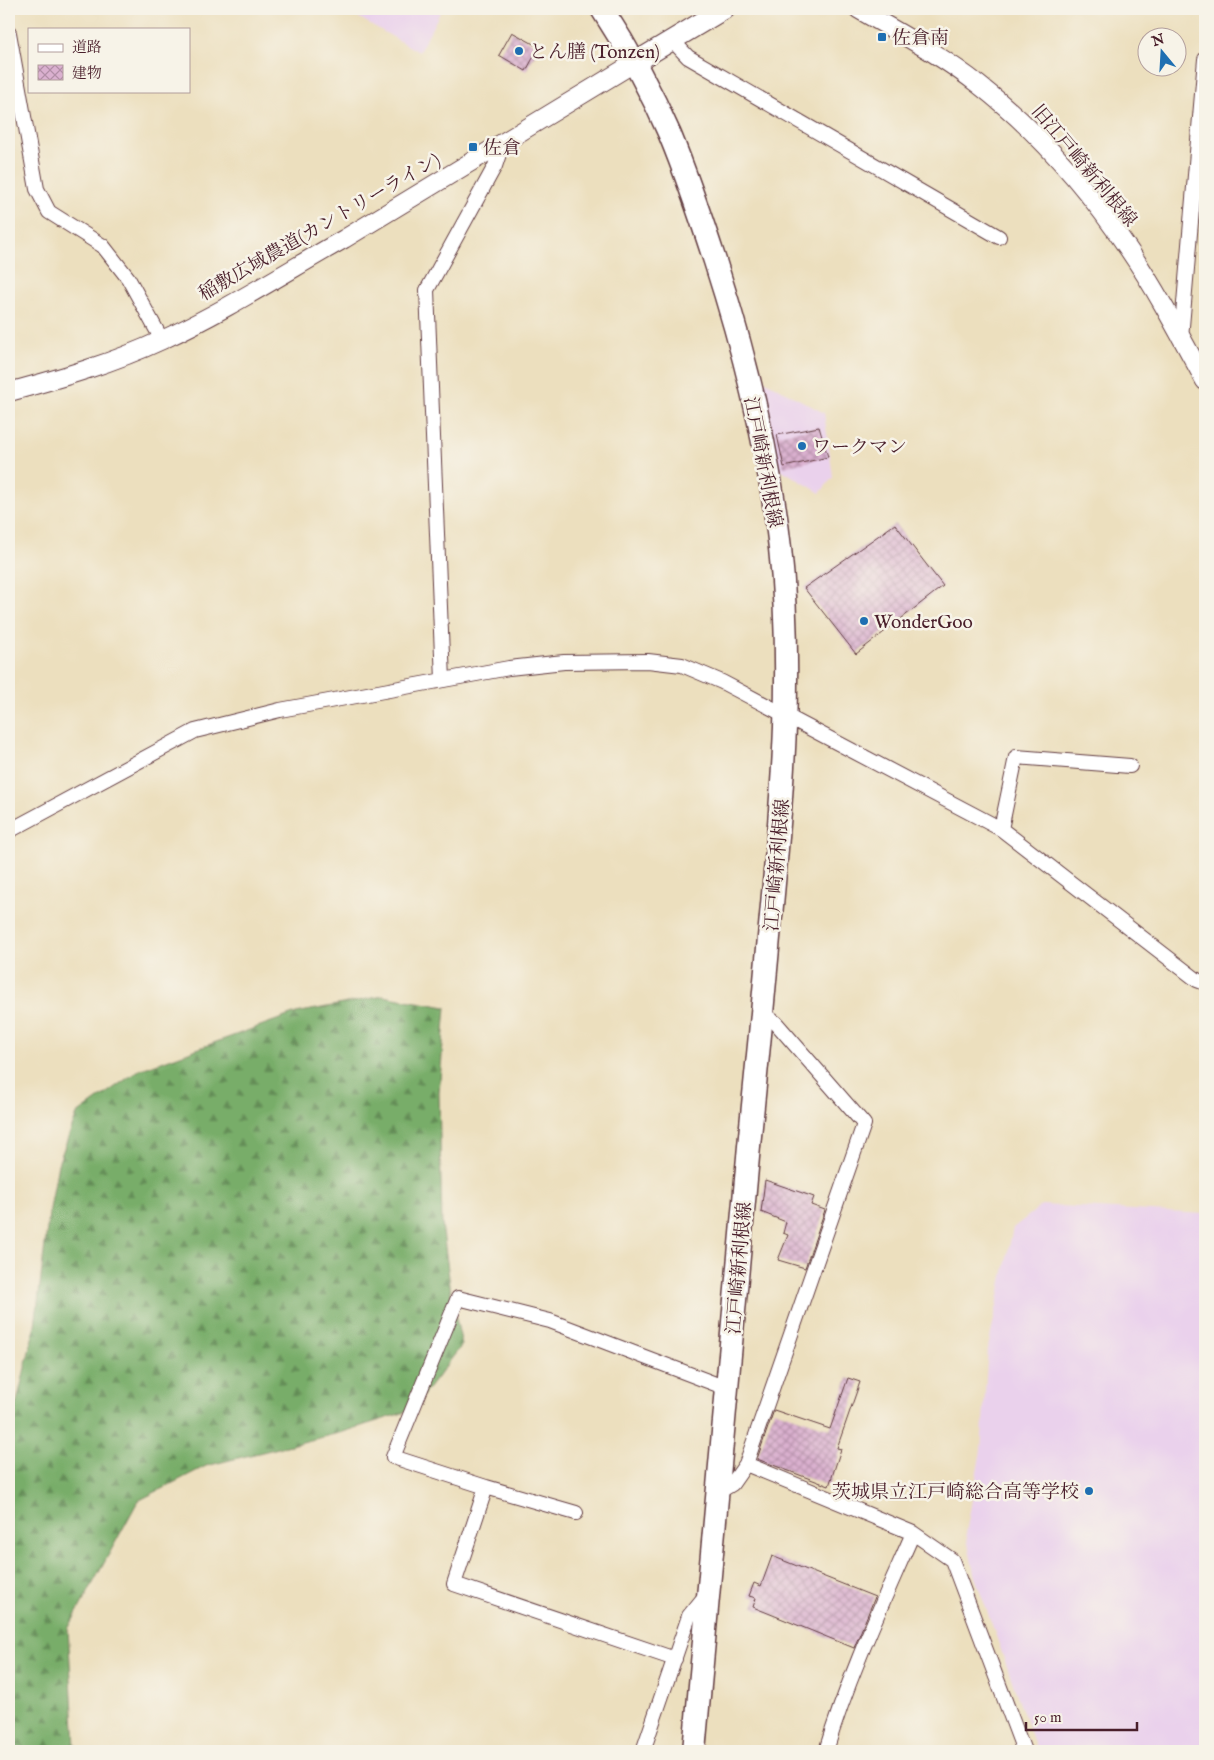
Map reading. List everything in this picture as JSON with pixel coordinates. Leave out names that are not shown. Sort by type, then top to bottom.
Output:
[{"type":"main road","name":"江戸崎新利根線","points":[[602,9],[634,63],[668,130],[687,178],[722,283],[744,359],[772,493],[780,549],[784,603],[786,715],[779,833],[726,1388],[694,1751]]},
{"type":"main road","points":[[634,63],[724,9]]},
{"type":"street","name":"旧江戸崎新利根線","points":[[858,9],[940,56],[987,91],[1041,141],[1099,208],[1129,250],[1182,338],[1205,381]]},
{"type":"street","points":[[9,33],[37,189],[49,212],[103,246],[128,278],[162,340]]},
{"type":"street","points":[[672,40],[688,57],[1000,237]]},
{"type":"street","points":[[1182,338],[1205,59]]},
{"type":"street","name":"稲敷広域農道(カントリーライン)","points":[[9,392],[67,376],[123,357],[162,340],[245,296],[399,206],[634,63]]},
{"type":"street","points":[[443,680],[427,290],[495,166],[503,142]]},
{"type":"street","points":[[9,831],[195,731],[280,710],[509,668],[564,662],[648,660],[682,665],[722,682],[1001,828],[1197,980],[1205,983]]},
{"type":"street","points":[[1001,828],[1016,757],[1130,766]]},
{"type":"street","points":[[718,1493],[732,1484],[746,1464],[864,1124],[776,1023],[762,1013]]},
{"type":"street","points":[[576,1513],[393,1457],[458,1298],[550,1321],[726,1388]]},
{"type":"street","points":[[746,1464],[913,1533],[952,1560],[1024,1751]]},
{"type":"street","points":[[486,1487],[454,1584],[675,1659]]},
{"type":"street","points":[[826,1751],[833,1728],[877,1616],[913,1533]]},
{"type":"street","points":[[643,1751],[690,1616],[708,1592]]},
{"type":"shaded area","points":[[344,9],[442,9],[419,52]]},
{"type":"shaded area","points":[[760,378],[824,413],[833,477],[820,493],[777,467]]},
{"type":"shaded area","name":"茨城県立江戸崎総合高等学校","points":[[1042,1205],[1205,1214],[1205,1751],[1037,1751],[974,1574],[966,1533],[981,1450],[988,1348],[1013,1228]]},
{"type":"green space","points":[[383,996],[446,1007],[439,1093],[442,1224],[452,1300],[462,1345],[412,1410],[343,1432],[206,1466],[138,1501],[68,1629],[75,1746],[78,1751],[9,1751],[9,1435],[35,1326],[48,1220],[58,1164],[77,1114],[139,1070],[296,1013]]},
{"type":"building","name":"とん膳 (Tonzen)","points":[[512,32],[539,47],[526,71],[499,55]]},
{"type":"building","name":"ワークマン","points":[[819,427],[828,457],[784,467],[777,435]]},
{"type":"building","name":"WonderGoo","points":[[895,524],[943,586],[856,654],[804,588]]},
{"type":"building","points":[[765,1180],[814,1197],[811,1205],[825,1210],[805,1268],[778,1260],[788,1235],[783,1233],[786,1222],[761,1212]]},
{"type":"building","points":[[848,1378],[860,1382],[837,1448],[841,1449],[829,1486],[757,1459],[774,1410],[830,1429]]},
{"type":"building","points":[[772,1556],[875,1597],[854,1648],[753,1607],[756,1598],[749,1596],[754,1583],[761,1586]]},
{"type":"place","name":"佐倉南","points":[[882,37]]},
{"type":"place","name":"とん膳 (Tonzen)","points":[[519,51]]},
{"type":"place","name":"佐倉","points":[[473,147]]},
{"type":"place","name":"ワークマン","points":[[802,446]]},
{"type":"place","name":"WonderGoo","points":[[864,621]]},
{"type":"place","name":"茨城県立江戸崎総合高等学校","points":[[1089,1491]]}]
